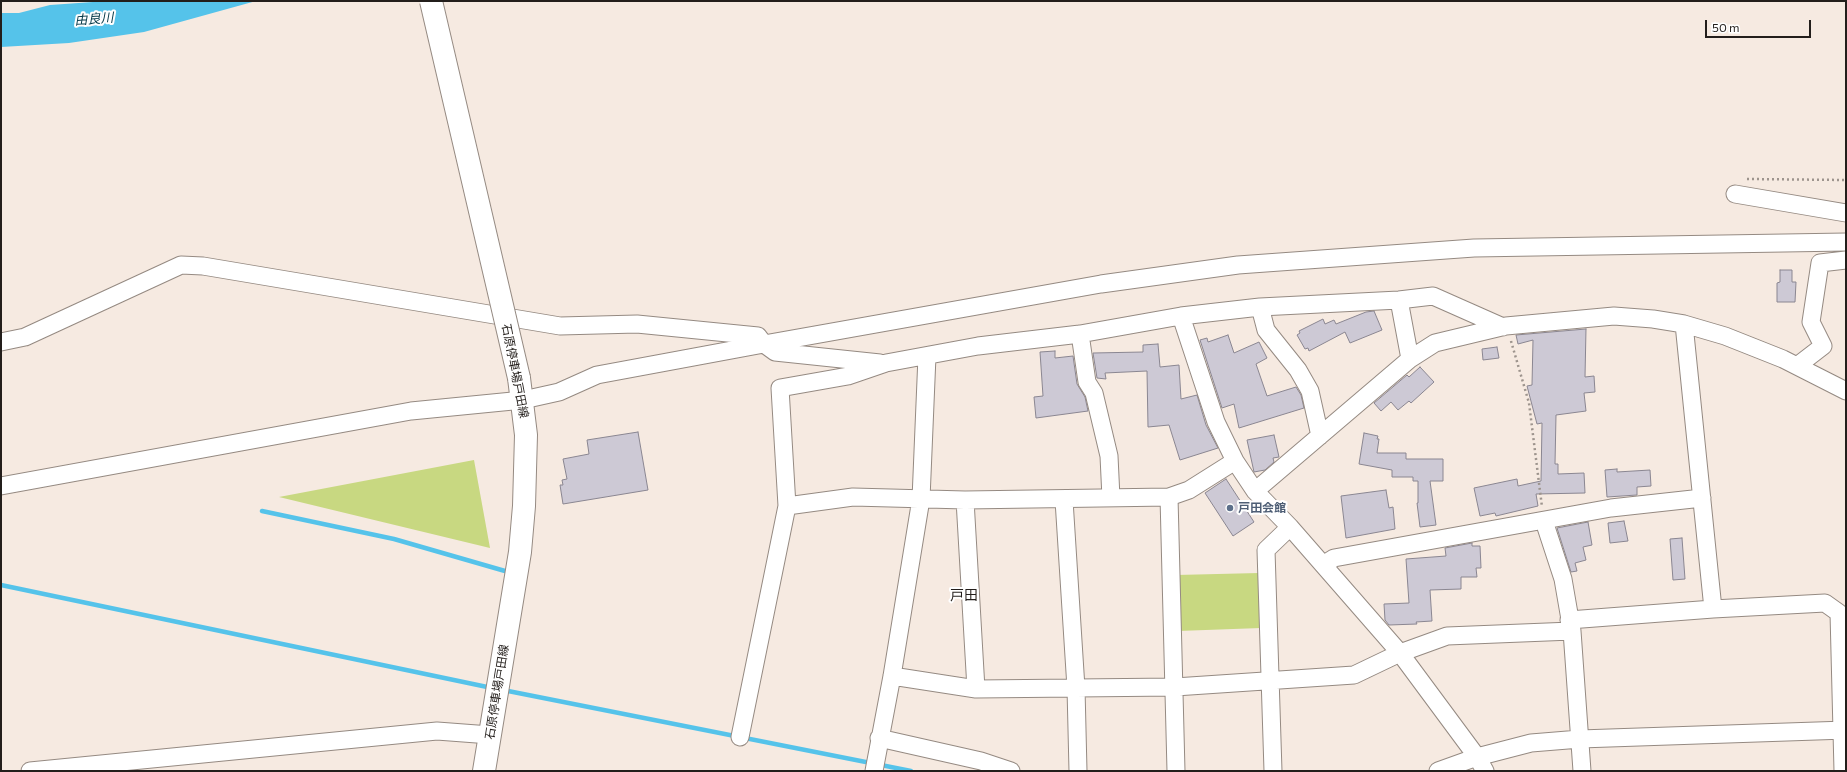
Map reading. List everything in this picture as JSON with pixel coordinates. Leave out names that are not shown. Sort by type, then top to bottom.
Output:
[{"type":"main road","name":"石原停車場戸田線","points":[[431,1],[519,378],[523,400],[526,435],[524,506],[520,552],[484,771]]},
{"type":"street","points":[[1735,194],[1846,213]]},
{"type":"street","points":[[1,486],[411,411],[523,400],[559,392],[597,375],[1101,284],[1238,265],[1474,248],[1846,242]]},
{"type":"street","points":[[1797,366],[1823,346],[1811,322],[1820,263],[1846,260]]},
{"type":"street","points":[[1,342],[25,337],[180,265],[211,267],[560,326],[637,324],[758,336],[764,344],[775,352],[886,363]]},
{"type":"street","points":[[740,736],[787,506],[780,388],[848,376],[886,363],[978,346],[1080,334],[1181,316],[1260,307],[1399,300],[1433,296],[1505,327]]},
{"type":"street","points":[[1399,300],[1410,359]]},
{"type":"street","points":[[1260,307],[1266,330],[1298,370],[1310,391],[1320,436]]},
{"type":"street","points":[[1181,316],[1216,422],[1235,461],[1255,491],[1290,527],[1400,654],[1481,764]]},
{"type":"street","points":[[1255,491],[1410,359],[1435,343],[1505,327],[1614,316],[1652,319],[1684,324],[1725,336],[1797,366],[1846,391]]},
{"type":"street","points":[[1684,324],[1713,609]]},
{"type":"street","points":[[1080,334],[1087,382],[1094,393],[1109,456],[1111,498]]},
{"type":"street","points":[[874,770],[892,676],[921,499],[927,356]]},
{"type":"street","points":[[787,506],[853,497],[965,500],[1064,500],[1169,497],[1189,490],[1235,461]]},
{"type":"street","points":[[1169,497],[1176,771]]},
{"type":"street","points":[[1323,565],[1334,558],[1611,508],[1702,498]]},
{"type":"street","points":[[965,500],[976,689]]},
{"type":"street","points":[[1064,500],[1076,688],[1078,771]]},
{"type":"street","points":[[1544,521],[1563,579],[1571,625],[1582,771]]},
{"type":"street","points":[[1273,771],[1266,550],[1290,527]]},
{"type":"street","points":[[892,676],[976,689],[1175,687],[1354,675],[1400,654],[1447,636],[1571,625],[1713,609],[1825,603],[1839,613],[1844,730],[1843,771]]},
{"type":"street","points":[[1438,771],[1481,764],[1531,743],[1580,739],[1844,730]]},
{"type":"street","points":[[30,771],[437,731],[490,735]]},
{"type":"street","points":[[878,743],[981,761],[1011,771]]},
{"type":"path","points":[[1735,194],[1732,179],[1846,180]]},
{"type":"path","points":[[1505,327],[1529,403],[1538,490],[1544,521]]},
{"type":"green space","points":[[474,460],[490,548],[279,497]]},
{"type":"green space","points":[[1259,573],[1261,628],[1178,631],[1176,575]]},
{"type":"water","name":"由良川","points":[[107,1],[256,1],[144,32],[69,43],[1,47],[1,13],[19,13],[50,5]]},
{"type":"building","points":[[1780,270],[1792,270],[1792,282],[1796,282],[1795,302],[1777,302],[1777,283],[1780,282]]},
{"type":"building","points":[[1374,311],[1382,330],[1350,343],[1345,332],[1309,351],[1308,348],[1305,349],[1297,335],[1300,333],[1299,331],[1323,319],[1325,324],[1334,320],[1336,324],[1366,312]]},
{"type":"building","points":[[1586,329],[1585,377],[1594,376],[1595,392],[1584,393],[1586,411],[1556,415],[1555,464],[1558,464],[1558,474],[1584,473],[1585,493],[1536,494],[1538,506],[1496,516],[1495,513],[1480,516],[1474,488],[1517,479],[1518,486],[1541,481],[1542,423],[1537,424],[1527,386],[1532,385],[1533,340],[1518,344],[1516,335]]},
{"type":"building","points":[[1228,335],[1234,353],[1259,342],[1267,358],[1256,364],[1267,396],[1296,387],[1301,395],[1304,408],[1239,428],[1234,404],[1222,408],[1200,340],[1207,338],[1208,342]]},
{"type":"building","points":[[1158,344],[1160,367],[1179,365],[1181,399],[1197,395],[1206,425],[1218,448],[1180,460],[1169,425],[1148,427],[1147,371],[1105,373],[1106,379],[1097,378],[1093,353],[1143,352],[1143,345]]},
{"type":"building","points":[[1497,347],[1499,358],[1483,360],[1482,349]]},
{"type":"building","points":[[1055,351],[1055,358],[1073,356],[1077,384],[1085,397],[1088,411],[1036,418],[1034,397],[1043,396],[1040,352]]},
{"type":"building","points":[[1420,367],[1434,382],[1411,403],[1409,401],[1398,410],[1391,402],[1381,411],[1374,403],[1407,375],[1409,377]]},
{"type":"building","points":[[638,432],[648,490],[563,504],[560,485],[563,485],[562,480],[567,479],[563,459],[589,454],[587,440]]},
{"type":"building","points":[[1364,433],[1378,436],[1377,453],[1406,453],[1406,459],[1443,459],[1443,481],[1430,481],[1436,525],[1420,527],[1417,503],[1418,481],[1413,481],[1413,477],[1392,477],[1392,470],[1359,464]]},
{"type":"building","points":[[1274,435],[1279,457],[1273,458],[1274,462],[1265,470],[1254,472],[1247,440]]},
{"type":"building","points":[[1617,469],[1617,472],[1650,470],[1651,486],[1637,487],[1637,495],[1607,497],[1605,470]]},
{"type":"building","name":"戸田会館","points":[[1226,479],[1254,522],[1233,536],[1205,493]]},
{"type":"building","points":[[1386,490],[1389,508],[1393,507],[1395,529],[1346,538],[1341,496]]},
{"type":"building","points":[[1624,521],[1628,541],[1610,543],[1608,523]]},
{"type":"building","points":[[1588,522],[1592,545],[1583,547],[1586,560],[1575,563],[1577,571],[1571,572],[1557,528]]},
{"type":"building","points":[[1682,538],[1685,579],[1673,580],[1670,539]]},
{"type":"building","points":[[1472,543],[1472,546],[1480,546],[1481,568],[1476,568],[1477,577],[1461,577],[1461,589],[1430,590],[1432,621],[1416,622],[1417,624],[1389,625],[1385,620],[1384,604],[1409,603],[1406,559],[1446,556],[1445,548]]},
{"type":"waterway","points":[[262,511],[394,539],[505,571]]},
{"type":"waterway","points":[[1,585],[492,688]]},
{"type":"waterway","points":[[503,690],[911,771]]},
{"type":"place","name":"戸田会館","points":[[1230,508]]},
{"type":"district","name":"戸田","points":[[964,595]]}]
